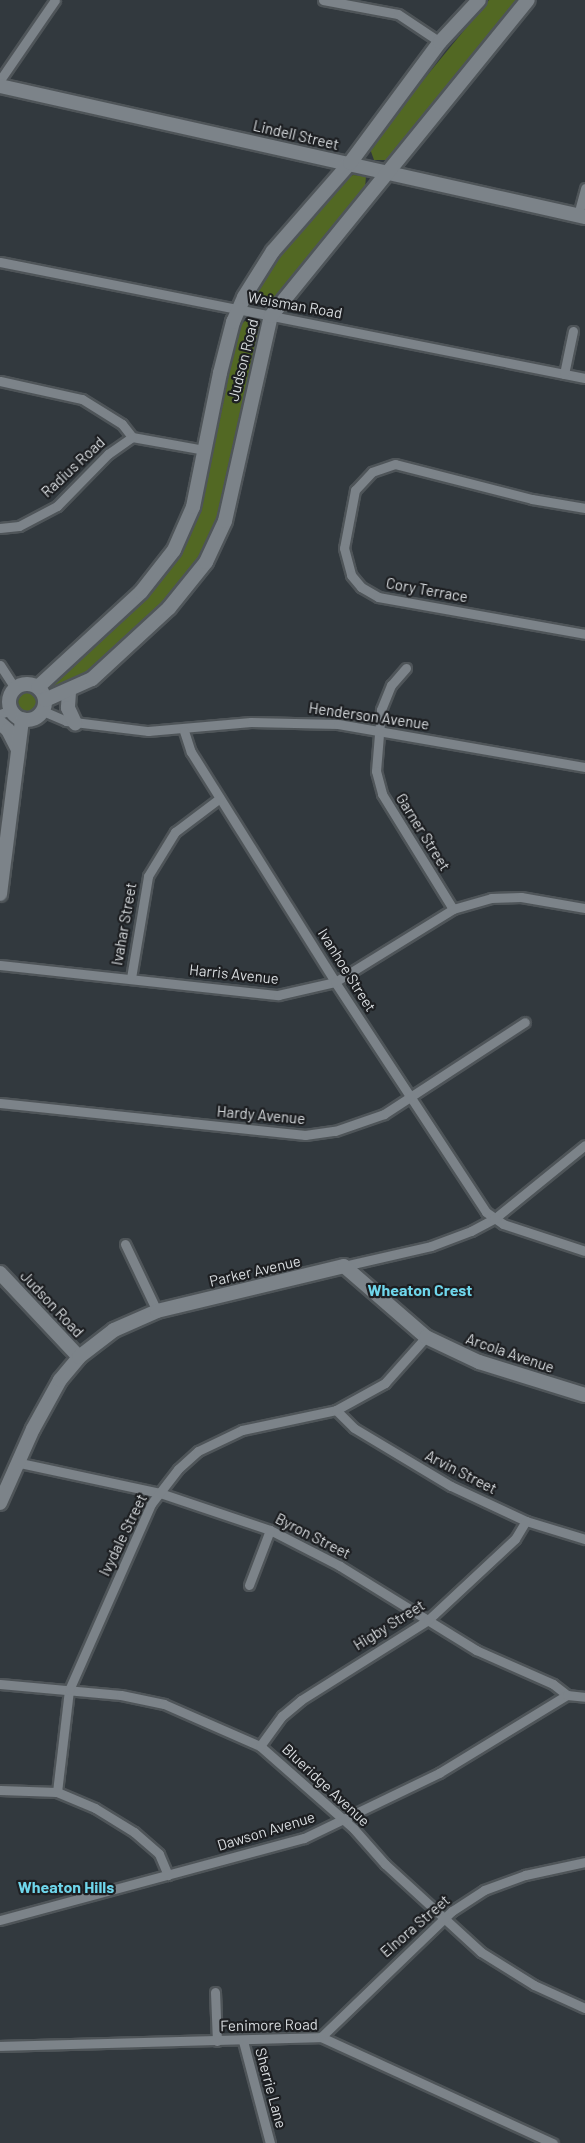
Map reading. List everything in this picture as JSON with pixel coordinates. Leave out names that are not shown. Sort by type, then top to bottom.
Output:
[{"type":"street","points":[[0,80],[55,0]]},
{"type":"street","points":[[322,0],[398,14],[440,42]]},
{"type":"street","name":"Judson Road","points":[[38,687],[141,592],[167,560],[193,507],[204,450],[238,310],[273,251],[350,164],[440,42],[479,0]]},
{"type":"street","name":"Judson Road","points":[[44,706],[92,679],[169,608],[206,562],[227,510],[271,316],[528,0]]},
{"type":"street","name":"Lindell Street","points":[[0,86],[581,216]]},
{"type":"street","points":[[581,216],[585,188]]},
{"type":"street","name":"Weisman Road","points":[[0,262],[585,378]]},
{"type":"street","points":[[564,374],[573,331]]},
{"type":"street","points":[[0,381],[82,399],[122,424],[132,437],[204,450]]},
{"type":"street","name":"Radius Road","points":[[0,528],[19,526],[57,506],[108,453],[132,437]]},
{"type":"street","name":"Cory Terrace","points":[[585,508],[532,499],[395,464],[372,472],[355,490],[344,548],[348,569],[355,581],[378,597],[585,634]]},
{"type":"street","points":[[0,665],[15,688]]},
{"type":"street","name":"Garner Street","points":[[406,668],[383,703],[378,730],[376,771],[382,794],[453,909]]},
{"type":"street","points":[[26,684],[38,687],[44,706],[34,718],[22,719],[5,712],[15,688],[26,684]]},
{"type":"street","points":[[69,692],[68,708],[75,723]]},
{"type":"street","name":"Henderson Avenue","points":[[44,706],[75,723],[148,731],[183,731],[296,721],[378,730],[585,767]]},
{"type":"street","points":[[0,894],[22,719]]},
{"type":"street","points":[[0,723],[8,730],[18,749]]},
{"type":"street","name":"Ivanhoe Street","points":[[183,731],[191,752],[335,982],[486,1212],[494,1220]]},
{"type":"street","name":"Ivahar Street","points":[[130,978],[148,876],[176,832],[220,798]]},
{"type":"street","name":"Harris Avenue","points":[[0,964],[278,995],[335,982],[453,909],[491,898],[521,897],[585,908]]},
{"type":"street","name":"Hardy Avenue","points":[[0,1103],[305,1135],[363,1123],[412,1098],[525,1022]]},
{"type":"street","name":"Parker Avenue","points":[[0,1503],[46,1402],[79,1357],[114,1330],[157,1311],[431,1246],[494,1220],[585,1145]]},
{"type":"street","points":[[494,1220],[585,1251]]},
{"type":"street","points":[[124,1244],[157,1311]]},
{"type":"street","name":"Arcola Avenue","points":[[344,1266],[426,1336],[479,1362],[585,1395]]},
{"type":"street","name":"Judson Road","points":[[0,1273],[79,1357]]},
{"type":"street","name":"Ivydale Street","points":[[57,1792],[69,1690],[151,1504],[178,1469],[209,1445],[242,1430],[336,1410],[385,1383],[426,1336]]},
{"type":"street","name":"Arvin Street","points":[[336,1410],[354,1428],[411,1464],[526,1521],[585,1539]]},
{"type":"street","name":"Byron Street","points":[[20,1463],[160,1493],[270,1530],[340,1566],[476,1650],[553,1684],[567,1695]]},
{"type":"street","name":"Higby Street","points":[[260,1746],[282,1716],[301,1700],[428,1620],[514,1539],[526,1521]]},
{"type":"street","points":[[249,1585],[270,1530]]},
{"type":"street","name":"Blueridge Avenue","points":[[0,1684],[69,1690],[164,1704],[260,1746],[481,1952],[534,1985],[585,2008]]},
{"type":"street","points":[[567,1695],[585,1697]]},
{"type":"street","name":"Dawson Avenue","points":[[0,1920],[287,1843],[343,1821],[438,1773],[567,1695]]},
{"type":"street","points":[[0,1790],[57,1792],[95,1808],[134,1832],[159,1854],[168,1875]]},
{"type":"street","name":"Elnora Street","points":[[321,2037],[442,1917],[484,1890],[525,1875],[585,1862]]},
{"type":"street","points":[[215,1992],[217,2042]]},
{"type":"street","name":"Fenimore Road","points":[[0,2046],[217,2042],[321,2037],[553,2143]]},
{"type":"street","name":"Sherrie Lane","points":[[243,2041],[270,2143]]},
{"type":"green space","points":[[489,0],[521,0],[395,154],[387,160],[374,160],[369,146]]},
{"type":"green space","points":[[353,175],[366,176],[365,189],[276,301],[264,303],[258,300],[255,291],[281,254],[338,183]]},
{"type":"green space","points":[[255,320],[262,328],[222,516],[199,565],[181,589],[95,671],[53,692],[49,684],[153,587],[182,549],[202,496],[238,327],[245,321]]},
{"type":"green space","points":[[28,692],[35,695],[38,702],[35,709],[28,712],[21,709],[18,702],[21,695]]},
{"type":"district","name":"Wheaton Crest","points":[[420,1290]]},
{"type":"district","name":"Wheaton Hills","points":[[66,1887]]}]
